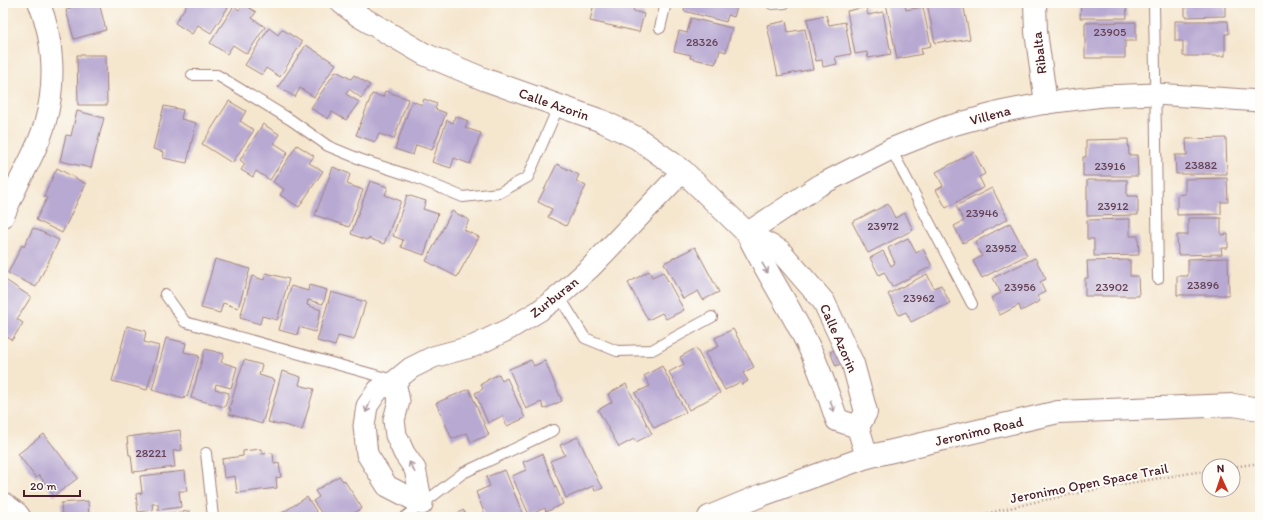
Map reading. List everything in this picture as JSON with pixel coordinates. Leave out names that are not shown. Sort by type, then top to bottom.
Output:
[{"type":"street","points":[[3,217],[34,153],[41,135],[45,123],[51,91],[52,65],[46,19],[39,3]]},
{"type":"street","name":"Calle Azorin","points":[[342,3],[360,16],[424,54],[486,80],[602,121],[637,138],[682,171],[748,234],[780,251],[824,302],[853,364],[866,412],[858,427],[837,420],[805,338],[762,263],[748,234]]},
{"type":"street","name":"Ribalta","points":[[1035,3],[1036,32],[1046,103]]},
{"type":"street","name":"Villena","points":[[748,234],[820,185],[892,149],[946,127],[1000,112],[1046,103],[1103,96],[1156,94],[1260,101]]},
{"type":"street","name":"Zurburan","points":[[422,504],[388,486],[376,471],[367,454],[364,426],[367,406],[378,390],[395,381],[411,368],[432,357],[474,346],[509,329],[539,311],[559,296],[591,267],[682,171]]},
{"type":"street","points":[[805,338],[834,323]]},
{"type":"street","points":[[395,381],[399,401],[394,420],[396,435],[404,453],[415,469],[422,504]]},
{"type":"street","name":"Jeronimo Road","points":[[709,517],[762,495],[867,457],[1058,412],[1233,405],[1260,409]]},
{"type":"street","points":[[858,427],[867,457]]},
{"type":"street","points":[[3,503],[20,517]]},
{"type":"lane","points":[[660,28],[666,3]]},
{"type":"lane","points":[[772,4],[785,3]]},
{"type":"lane","points":[[1154,3],[1158,278]]},
{"type":"lane","points":[[192,75],[218,75],[291,120],[328,146],[362,160],[414,177],[463,197],[499,193],[528,176],[559,105]]},
{"type":"lane","points":[[892,149],[972,304]]},
{"type":"lane","points":[[165,294],[185,322],[395,381]]},
{"type":"lane","points":[[559,296],[585,338],[617,351],[652,350],[712,317]]},
{"type":"lane","points":[[405,517],[463,472],[554,430]]},
{"type":"lane","points":[[206,453],[213,517]]},
{"type":"path","points":[[1241,466],[1260,463]]},
{"type":"path","name":"Jeronimo Open Space Trail","points":[[972,517],[1118,485],[1201,471]]},
{"type":"building","points":[[69,3],[99,3],[106,30],[74,39],[66,10],[70,9]]},
{"type":"building","points":[[188,3],[231,3],[211,33],[198,25],[192,34],[175,23]]},
{"type":"building","points":[[594,3],[635,3],[633,11],[644,14],[639,32],[590,21]]},
{"type":"building","points":[[686,3],[738,4],[734,17],[728,15],[726,22],[684,11]]},
{"type":"building","points":[[886,3],[905,3],[906,10],[923,7],[931,46],[921,48],[922,54],[897,59]]},
{"type":"building","points":[[927,3],[963,3],[970,39],[946,43],[946,41],[935,43]]},
{"type":"building","points":[[1084,3],[1126,3],[1127,18],[1080,18],[1081,5],[1084,5]]},
{"type":"building","points":[[1185,3],[1225,3],[1225,16],[1185,17]]},
{"type":"building","points":[[243,4],[256,12],[252,18],[265,27],[247,54],[233,45],[227,54],[210,43],[234,6],[239,10]]},
{"type":"building","points":[[866,7],[868,15],[883,12],[891,54],[868,58],[867,52],[855,54],[847,11]]},
{"type":"building","points":[[826,15],[829,25],[845,22],[851,54],[835,57],[837,64],[823,67],[822,60],[816,61],[807,19]]},
{"type":"building","points":[[691,18],[732,28],[726,52],[720,50],[715,64],[690,58],[691,55],[674,51],[679,31],[687,33]]},
{"type":"building","points":[[786,21],[788,32],[805,29],[813,69],[778,76],[767,25]]},
{"type":"building","points":[[1175,21],[1228,21],[1229,34],[1225,34],[1225,56],[1183,56],[1183,41],[1175,41]]},
{"type":"building","points":[[1136,22],[1136,41],[1125,41],[1125,58],[1085,58],[1085,23]]},
{"type":"building","points":[[269,28],[278,35],[282,29],[302,42],[280,77],[266,68],[262,75],[245,65]]},
{"type":"building","points":[[306,45],[336,64],[314,97],[300,88],[295,97],[278,87]]},
{"type":"building","points":[[77,55],[106,55],[107,105],[78,105]]},
{"type":"building","points":[[336,71],[351,79],[354,75],[370,85],[361,98],[349,89],[346,94],[359,102],[346,120],[332,112],[328,119],[311,108]]},
{"type":"building","points":[[385,91],[408,99],[394,139],[379,134],[375,142],[356,135],[372,94],[383,97]]},
{"type":"building","points":[[424,99],[437,104],[435,109],[446,113],[432,150],[416,145],[413,155],[395,149],[412,101],[422,105]]},
{"type":"building","points":[[229,101],[246,111],[240,121],[254,130],[232,163],[202,144]]},
{"type":"building","points":[[164,106],[183,110],[181,119],[196,123],[187,163],[163,158],[164,152],[153,149]]},
{"type":"building","points":[[77,111],[104,118],[91,168],[60,161],[66,135],[71,136]]},
{"type":"building","points":[[455,116],[468,121],[465,128],[481,133],[470,164],[454,158],[451,168],[432,162],[447,120],[453,123]]},
{"type":"building","points":[[263,124],[279,134],[274,143],[288,152],[270,180],[256,171],[253,177],[241,170],[245,164],[240,160]]},
{"type":"building","points":[[1226,138],[1227,174],[1176,174],[1175,155],[1187,155],[1186,139]]},
{"type":"building","points":[[1128,139],[1129,155],[1137,155],[1138,176],[1083,176],[1083,157],[1086,157],[1086,140]]},
{"type":"building","points":[[297,145],[314,156],[309,163],[323,171],[299,207],[280,195],[284,189],[273,182]]},
{"type":"building","points":[[974,152],[985,174],[979,177],[984,187],[946,208],[936,190],[943,186],[936,172]]},
{"type":"building","points":[[557,164],[579,175],[576,181],[586,186],[566,226],[548,217],[552,209],[538,202]]},
{"type":"building","points":[[333,167],[350,174],[347,184],[363,190],[349,227],[315,215]]},
{"type":"building","points":[[57,168],[86,184],[62,233],[36,220],[47,198],[44,196]]},
{"type":"building","points":[[1227,178],[1228,202],[1221,202],[1221,214],[1177,215],[1177,195],[1185,194],[1185,179]]},
{"type":"building","points":[[1087,180],[1127,180],[1127,196],[1138,196],[1138,215],[1087,216]]},
{"type":"building","points":[[370,181],[388,187],[385,195],[401,201],[384,244],[351,234]]},
{"type":"building","points":[[992,188],[1008,219],[963,243],[954,226],[964,221],[956,206]]},
{"type":"building","points":[[407,195],[426,201],[423,209],[438,214],[424,255],[401,247],[403,240],[393,236]]},
{"type":"building","points":[[888,204],[895,218],[905,213],[913,230],[868,253],[852,222]]},
{"type":"building","points":[[452,211],[469,220],[464,230],[479,237],[457,277],[426,261]]},
{"type":"building","points":[[1188,218],[1221,218],[1221,235],[1228,234],[1228,248],[1221,248],[1222,254],[1178,255],[1177,235],[1188,235]]},
{"type":"building","points":[[1130,219],[1130,236],[1138,236],[1139,255],[1094,256],[1094,239],[1087,239],[1087,220]]},
{"type":"building","points":[[1010,223],[1027,255],[982,278],[973,261],[982,256],[975,242]]},
{"type":"building","points":[[33,228],[59,240],[36,287],[8,273],[22,245],[24,247]]},
{"type":"building","points":[[908,238],[916,253],[923,249],[932,266],[892,287],[884,272],[879,275],[870,258],[883,251],[891,266],[895,263],[888,248]]},
{"type":"building","points":[[695,247],[719,292],[703,300],[698,291],[683,299],[664,263]]},
{"type":"building","points":[[1035,258],[1046,279],[1040,282],[1045,292],[1037,296],[1040,301],[1021,311],[1019,305],[1000,315],[991,298],[1001,293],[993,278]]},
{"type":"building","points":[[1228,258],[1229,295],[1177,295],[1177,276],[1188,276],[1188,259]]},
{"type":"building","points":[[215,259],[250,269],[238,308],[223,303],[220,313],[201,308]]},
{"type":"building","points":[[1130,260],[1130,276],[1138,276],[1139,296],[1085,296],[1085,278],[1088,278],[1087,261]]},
{"type":"building","points":[[649,271],[652,277],[663,272],[684,310],[666,319],[662,313],[648,320],[628,283]]},
{"type":"building","points":[[266,273],[289,279],[277,320],[262,316],[260,324],[240,318],[252,276],[264,280]]},
{"type":"building","points":[[927,274],[934,288],[941,285],[950,303],[911,322],[906,312],[899,315],[888,294]]},
{"type":"building","points":[[4,279],[31,297],[17,319],[23,323],[12,340],[6,336],[3,340]]},
{"type":"building","points":[[309,285],[327,290],[323,304],[308,300],[307,305],[321,310],[315,332],[299,327],[297,335],[279,330],[291,286],[308,291]]},
{"type":"building","points":[[331,292],[366,302],[354,340],[338,336],[335,346],[317,341]]},
{"type":"building","points":[[127,326],[146,331],[144,342],[159,346],[147,390],[112,381]]},
{"type":"building","points":[[733,329],[754,367],[743,373],[748,381],[742,385],[740,382],[725,390],[705,353],[719,346],[715,338]]},
{"type":"building","points":[[166,338],[186,343],[184,352],[199,356],[187,397],[185,396],[184,399],[152,390]]},
{"type":"building","points":[[696,348],[720,393],[689,410],[669,372],[684,364],[680,357]]},
{"type":"building","points":[[839,348],[845,362],[836,366],[830,352]]},
{"type":"building","points":[[205,349],[224,354],[221,362],[237,367],[231,388],[216,384],[215,389],[229,393],[225,407],[191,398]]},
{"type":"building","points":[[244,360],[262,365],[259,375],[275,380],[262,424],[229,414],[231,409],[229,409]]},
{"type":"building","points":[[531,360],[534,366],[545,361],[562,401],[544,409],[541,402],[526,409],[509,369]]},
{"type":"building","points":[[662,366],[686,412],[654,428],[635,393],[650,386],[644,376]]},
{"type":"building","points":[[282,371],[301,377],[299,385],[314,389],[302,430],[268,422]]},
{"type":"building","points":[[499,374],[502,381],[507,378],[525,418],[507,426],[502,416],[488,423],[475,393],[483,389],[481,384]]},
{"type":"building","points":[[626,384],[652,434],[636,442],[634,439],[619,447],[598,410],[612,402],[608,394]]},
{"type":"building","points":[[469,389],[489,435],[471,442],[467,433],[452,439],[436,403]]},
{"type":"building","points":[[180,430],[182,450],[173,451],[175,467],[133,472],[127,437]]},
{"type":"building","points":[[44,434],[78,478],[54,496],[39,475],[36,478],[18,454]]},
{"type":"building","points":[[578,437],[599,483],[603,488],[595,491],[593,486],[566,498],[550,461],[565,455],[560,445]]},
{"type":"building","points":[[261,449],[262,454],[273,453],[274,464],[279,463],[281,477],[276,478],[277,488],[237,493],[235,476],[224,478],[222,459],[243,456],[243,451]]},
{"type":"building","points":[[542,454],[563,504],[546,512],[545,508],[529,515],[512,476],[526,470],[523,462]]},
{"type":"building","points":[[505,470],[524,517],[486,517],[476,492],[490,486],[486,477]]},
{"type":"building","points":[[185,471],[187,491],[179,491],[181,507],[158,510],[158,504],[152,504],[153,510],[138,512],[136,494],[142,493],[140,476]]},
{"type":"building","points":[[339,476],[343,481],[344,480],[362,508],[348,517],[324,517],[313,501],[319,497],[315,491]]},
{"type":"building","points":[[307,497],[320,517],[276,517]]},
{"type":"building","points":[[88,501],[89,517],[62,517],[61,503]]},
{"type":"building","points":[[463,510],[468,517],[453,517]]},
{"type":"building","points":[[190,511],[190,517],[143,517],[143,516]]}]
